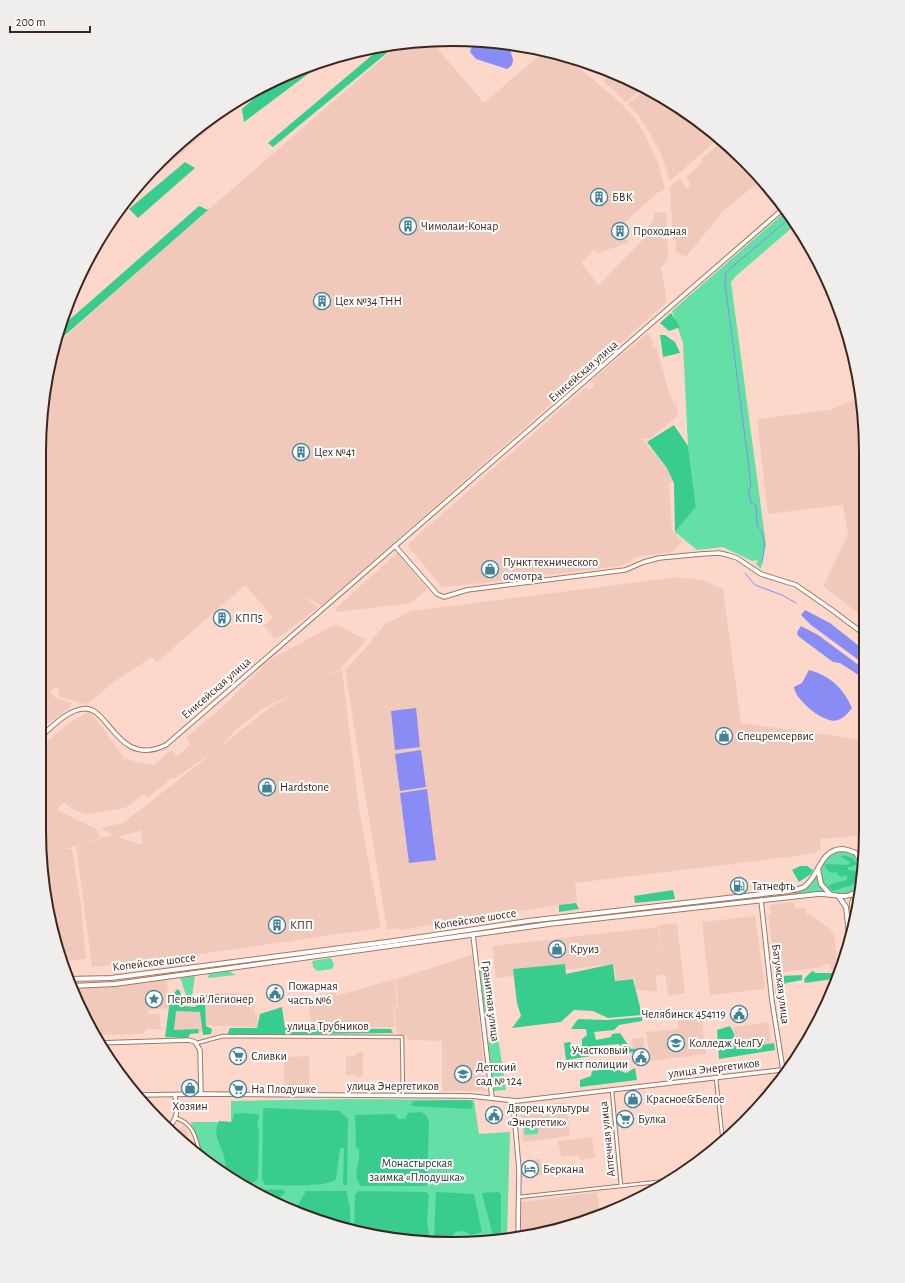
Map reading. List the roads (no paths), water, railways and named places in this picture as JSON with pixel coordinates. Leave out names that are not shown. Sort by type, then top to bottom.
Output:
[{"type":"main road","name":"Копейское шоссе","points":[[74,979],[112,978],[280,956],[528,920],[789,891],[801,888],[807,884],[820,863],[827,855],[837,850],[849,850],[857,854]]},
{"type":"main road","points":[[820,863],[818,870],[819,881],[825,890],[830,894]]},
{"type":"main road","name":"Копейское шоссе","points":[[77,986],[115,984],[556,923],[818,894],[830,894],[838,897]]},
{"type":"main road","points":[[838,897],[846,897],[854,894]]},
{"type":"main road","points":[[838,897],[846,907],[848,924]]},
{"type":"main road","name":"Гранитная улица","points":[[472,929],[473,935]]},
{"type":"main road","points":[[298,953],[299,959]]},
{"type":"main road","points":[[280,956],[280,961]]},
{"type":"street","name":"Енисейская улица","points":[[46,733],[76,710],[87,708],[94,711],[122,740],[135,749],[147,751],[166,745],[780,212]]},
{"type":"street","points":[[395,546],[437,594],[444,597],[467,590],[625,570],[652,560],[692,554],[719,553],[737,558],[761,574],[796,585],[859,630]]},
{"type":"street","name":"Батумская улица","points":[[761,900],[772,1001],[783,1067]]},
{"type":"street","name":"Гранитная улица","points":[[473,935],[492,1098]]},
{"type":"street","name":"улица Трубников","points":[[106,1043],[189,1040],[197,1043],[224,1036],[402,1037],[403,1096]]},
{"type":"street","points":[[197,1043],[200,1050],[201,1094]]},
{"type":"street","name":"улица Энергетиков","points":[[144,1095],[471,1096],[512,1101],[612,1091],[780,1070]]},
{"type":"street","points":[[716,1078],[722,1135]]},
{"type":"street","name":"Аптечная улица","points":[[612,1091],[621,1186]]},
{"type":"street","points":[[171,1124],[176,1118],[175,1095]]},
{"type":"street","points":[[512,1101],[519,1168],[518,1232]]},
{"type":"street","points":[[176,1118],[182,1120],[190,1126],[197,1147]]},
{"type":"street","points":[[518,1197],[658,1182]]},
{"type":"waterway","points":[[762,562],[764,538],[757,526],[756,505],[751,503],[748,489],[751,487],[749,468],[725,283],[726,272],[786,221]]},
{"type":"waterway","points":[[745,573],[755,585],[782,595],[796,603]]},
{"type":"place","name":"БВК","points":[[599,197]]},
{"type":"place","name":"Чимолаи-Конар","points":[[408,226]]},
{"type":"place","name":"Проходная","points":[[620,231]]},
{"type":"place","name":"Цех №34 ТНН","points":[[322,301]]},
{"type":"place","name":"Цех №41","points":[[301,452]]},
{"type":"place","name":"Пункт технического осмотра","points":[[490,569]]},
{"type":"place","name":"КПП5","points":[[222,618]]},
{"type":"place","name":"Спецремсервис","points":[[724,736]]},
{"type":"place","name":"Hardstone","points":[[267,787]]},
{"type":"place","name":"Татнефть","points":[[739,886]]},
{"type":"place","name":"КПП","points":[[277,925]]},
{"type":"place","name":"Круиз","points":[[557,949]]},
{"type":"place","name":"Пожарная часть №6","points":[[275,993]]},
{"type":"place","name":"Первый Легионер","points":[[154,999]]},
{"type":"place","name":"Челябинск 454119","points":[[739,1014]]},
{"type":"place","name":"Колледж ЧелГУ","points":[[676,1043]]},
{"type":"place","name":"Сливки","points":[[238,1056]]},
{"type":"place","name":"Участковый пункт полиции","points":[[641,1057]]},
{"type":"place","name":"Детский сад № 124","points":[[463,1074]]},
{"type":"place","name":"Хозяин","points":[[190,1088]]},
{"type":"place","name":"На Плодушке","points":[[238,1089]]},
{"type":"place","name":"Красное&Белое","points":[[633,1099]]},
{"type":"place","name":"Дворец культуры «Энергетик»","points":[[494,1115]]},
{"type":"place","name":"Булка","points":[[625,1119]]},
{"type":"place","name":"Беркана","points":[[530,1169]]},
{"type":"park label","name":"Монастырская заимка «Плодушка»","points":[[417,1170]]}]
